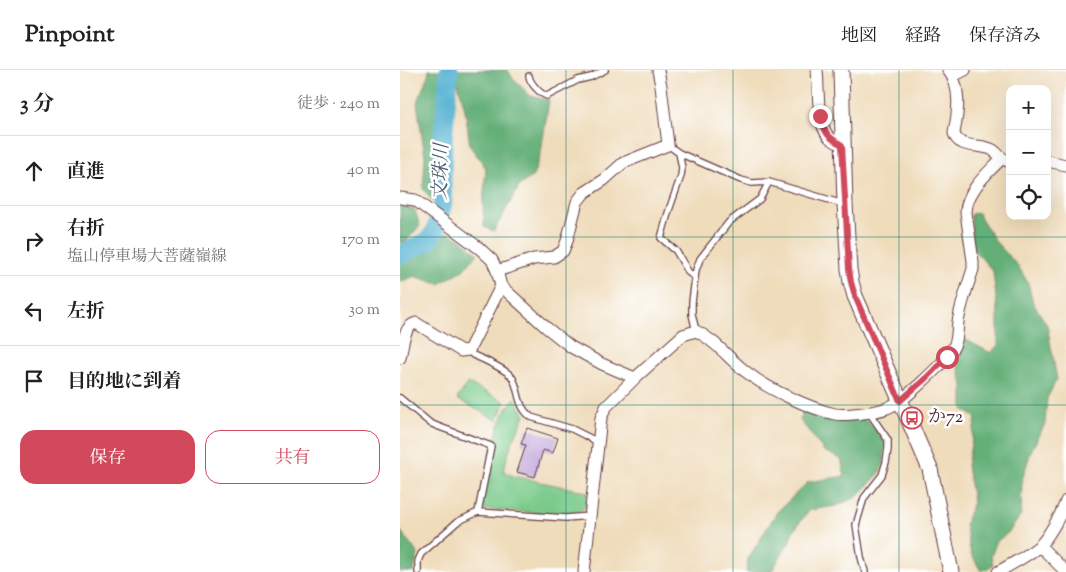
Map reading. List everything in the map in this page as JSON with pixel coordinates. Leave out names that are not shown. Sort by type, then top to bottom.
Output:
[{"type":"main road","points":[[841,70],[842,145],[851,282],[855,296],[930,469],[951,572]]},
{"type":"street","points":[[817,70],[820,116],[824,130],[829,137],[842,145]]},
{"type":"street","points":[[584,572],[601,418],[606,406],[634,378],[683,336],[696,331],[705,336],[748,374],[792,398],[836,414],[853,414],[887,408],[900,401],[947,357],[957,338],[958,318],[973,269],[966,206],[972,192],[1005,160],[992,150],[965,144],[956,138],[954,133],[958,100],[951,73],[964,70]]},
{"type":"street","points":[[497,271],[534,259],[554,256],[563,251],[577,202],[584,193],[604,180],[623,164],[668,145],[661,86],[656,71]]},
{"type":"street","points":[[1051,162],[1066,165]]},
{"type":"street","points":[[400,198],[415,200],[479,248],[492,260],[501,286],[571,347],[602,364],[634,378]]},
{"type":"street","points":[[400,358],[407,330],[411,324],[416,323],[461,351],[469,350],[501,286]]},
{"type":"street","points":[[998,572],[1040,546],[1066,501]]},
{"type":"street","points":[[1040,546],[1066,572]]},
{"type":"lane","points":[[530,76],[530,82],[544,96],[547,96],[578,80],[591,77],[605,70]]},
{"type":"lane","points":[[668,145],[679,153],[740,180],[752,183],[769,182],[845,204]]},
{"type":"lane","points":[[679,153],[682,168],[681,176],[661,238],[676,251],[694,277]]},
{"type":"lane","points":[[696,331],[692,314],[692,302],[694,277],[700,260],[729,222],[760,199],[769,182]]},
{"type":"lane","points":[[469,350],[508,373],[513,379],[526,414],[572,429],[598,442]]},
{"type":"lane","points":[[400,398],[430,423],[491,446],[478,512]]},
{"type":"lane","points":[[865,572],[856,525],[864,498],[882,475],[888,449],[888,440],[868,412]]},
{"type":"lane","points":[[418,572],[418,561],[421,554],[457,522],[478,512],[566,518],[590,516]]},
{"type":"green space","points":[[429,70],[508,70],[513,79],[531,96],[549,100],[541,152],[533,176],[520,185],[494,231],[484,227],[483,204],[486,168],[470,146],[465,109],[458,83],[442,90],[438,136],[438,197],[432,200],[423,189],[425,157],[417,103]]},
{"type":"green space","points":[[400,205],[415,210],[420,226],[405,242],[400,243]]},
{"type":"green space","points":[[978,213],[995,241],[1018,266],[1028,283],[1033,303],[1047,325],[1057,379],[1047,398],[1045,424],[1031,451],[1022,480],[1021,515],[1009,532],[997,541],[991,556],[993,566],[981,571],[971,554],[965,524],[973,502],[967,466],[976,418],[963,409],[963,385],[957,362],[960,337],[991,353],[998,345],[998,315],[993,271],[972,248],[971,214]]},
{"type":"green space","points":[[447,233],[462,240],[478,254],[463,270],[439,284],[414,276],[400,283],[400,262],[417,255]]},
{"type":"green space","points":[[468,383],[505,402],[497,420],[457,399]]},
{"type":"green space","points":[[515,398],[525,415],[511,445],[503,471],[513,476],[587,492],[586,507],[570,515],[481,509],[496,435],[507,408]]},
{"type":"green space","points":[[804,409],[841,422],[862,418],[873,426],[885,443],[884,462],[879,474],[857,497],[836,506],[809,510],[792,533],[789,543],[771,572],[746,572],[748,559],[777,512],[808,482],[845,476],[841,459],[824,451],[800,420]]},
{"type":"green space","points":[[400,530],[418,554],[414,572],[400,572]]},
{"type":"building","points":[[527,428],[558,438],[553,453],[543,450],[535,477],[517,472],[526,445],[521,444]]},
{"type":"waterway","name":"文珠川","points":[[400,255],[428,241],[435,231],[443,203],[443,141],[449,70]]},
{"type":"place","name":"か72","points":[[912,418]]},
{"type":"route","points":[[820,116],[824,130],[829,137],[842,145],[851,282],[855,296],[900,401],[947,357]]}]
